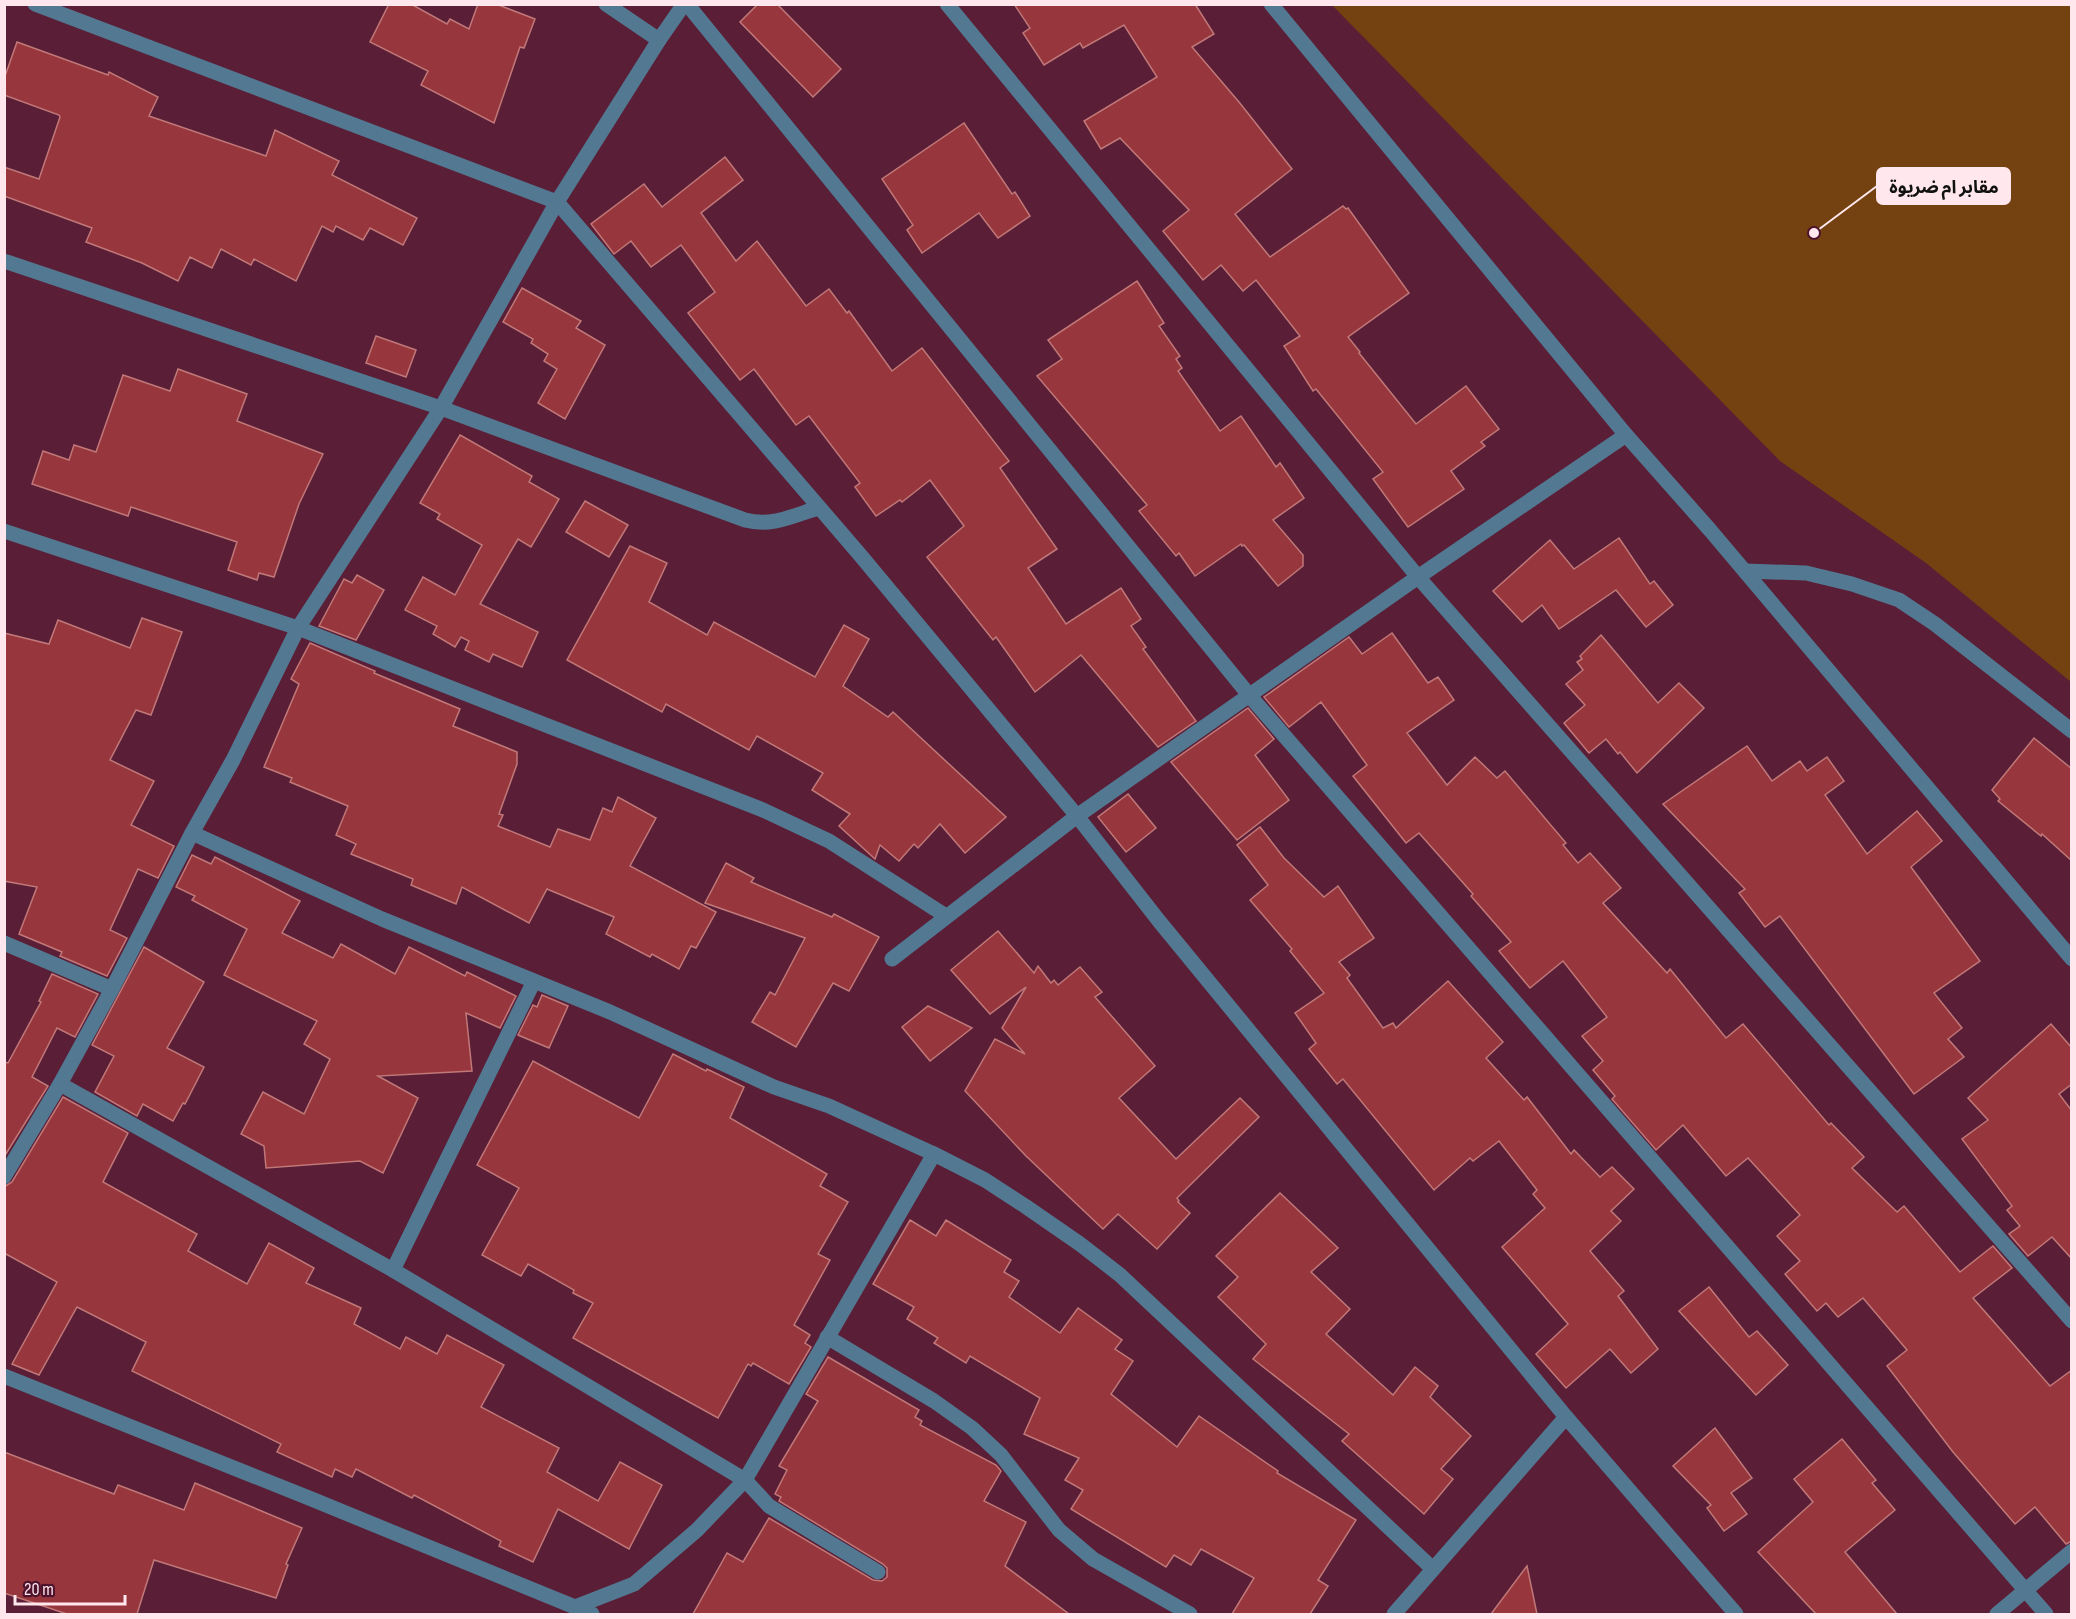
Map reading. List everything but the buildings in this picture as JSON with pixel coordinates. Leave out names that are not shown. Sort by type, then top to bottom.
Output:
[{"type":"street","points":[[35,4],[557,202],[861,556],[1077,816],[1159,921],[1566,1417],[1736,1614]]},
{"type":"street","points":[[606,4],[659,39]]},
{"type":"street","points":[[4,1177],[60,1084],[112,989],[192,833],[233,760],[298,628],[441,408],[557,202],[659,39],[685,4],[1248,695],[2046,1614]]},
{"type":"street","points":[[947,4],[1418,577],[2072,1321]]},
{"type":"street","points":[[1271,4],[1626,435],[1745,571],[2072,959]]},
{"type":"street","points":[[4,261],[441,408],[746,520],[772,523],[818,508]]},
{"type":"street","points":[[892,959],[1077,816],[1418,577],[1626,435]]},
{"type":"street","points":[[4,531],[298,628],[763,810],[829,841],[946,916]]},
{"type":"street","points":[[1745,571],[1806,573],[1852,584],[1899,600],[1935,624],[2072,731]]},
{"type":"street","points":[[192,833],[382,919],[610,1012],[774,1087],[829,1106],[985,1180],[1080,1244],[1120,1275],[1433,1569]]},
{"type":"street","points":[[4,943],[112,989]]},
{"type":"street","points":[[393,1270],[534,981]]},
{"type":"street","points":[[60,1084],[393,1270],[745,1480],[769,1506],[878,1572]]},
{"type":"street","points":[[575,1607],[634,1584],[697,1530],[745,1480],[934,1154]]},
{"type":"street","points":[[827,1337],[934,1401],[972,1428],[1001,1455],[1059,1530],[1093,1559],[1190,1614]]},
{"type":"street","points":[[4,1376],[592,1614]]},
{"type":"street","points":[[1394,1614],[1566,1417]]},
{"type":"street","points":[[1997,1614],[2072,1551]]},
{"type":"shaded area","points":[[1332,5],[2071,5],[2071,682],[1926,563],[1780,461]]},
{"type":"place","name":"مقابر ام ضريوة","points":[[1814,233]]}]
